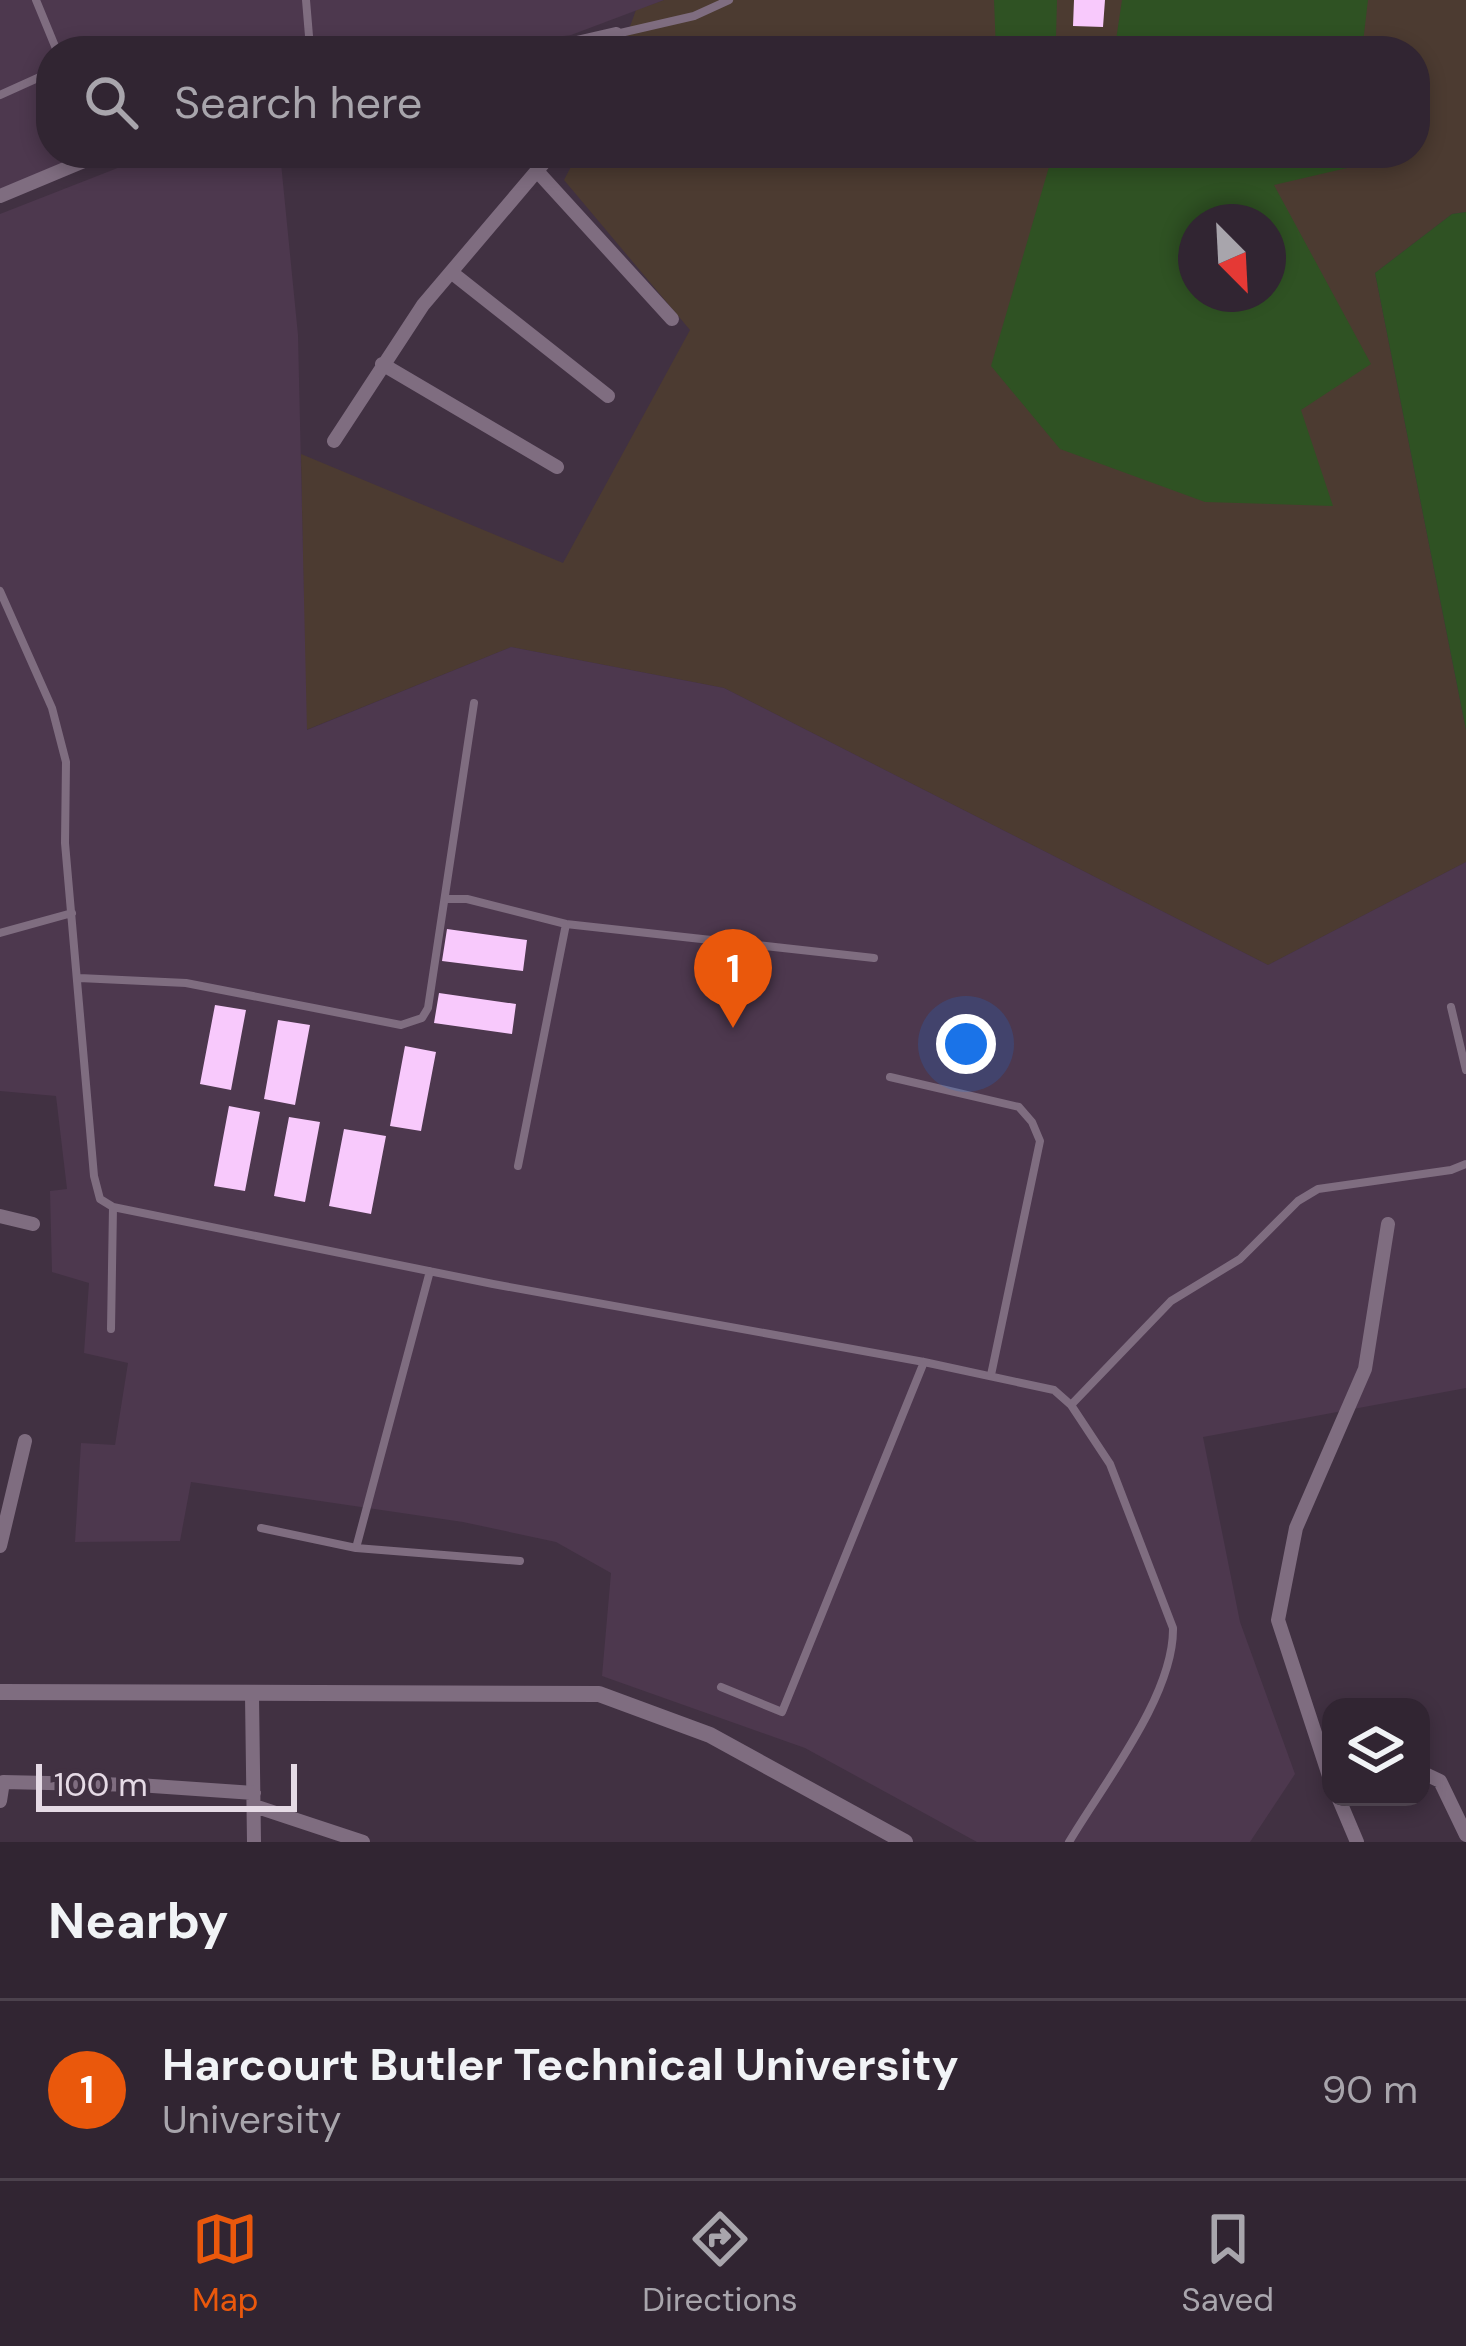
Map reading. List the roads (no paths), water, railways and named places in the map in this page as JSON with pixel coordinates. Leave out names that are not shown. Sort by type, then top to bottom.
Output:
[{"type":"street","points":[[607,36],[616,34]]},
{"type":"street","points":[[0,196],[67,168]]},
{"type":"street","points":[[334,441],[382,364],[451,272],[540,168]]},
{"type":"street","points":[[537,172],[672,319]]},
{"type":"street","points":[[451,272],[608,396]]},
{"type":"street","points":[[382,364],[556,467]]},
{"type":"street","points":[[0,1216],[33,1224]]},
{"type":"street","points":[[1322,1754],[1278,1620],[1296,1528],[1365,1369],[1388,1224]]},
{"type":"street","points":[[0,1546],[25,1441]]},
{"type":"street","points":[[0,1692],[599,1694],[710,1735],[905,1842]]},
{"type":"street","points":[[252,1696],[254,1842]]},
{"type":"street","points":[[1430,1776],[1440,1780],[1466,1835]]},
{"type":"street","points":[[0,1801],[3,1782],[254,1799],[363,1842]]},
{"type":"street","points":[[1342,1806],[1357,1842]]},
{"type":"lane","points":[[36,0],[51,36]]},
{"type":"lane","points":[[306,0],[307,36]]},
{"type":"lane","points":[[616,34],[694,16],[729,0]]},
{"type":"lane","points":[[0,95],[36,79]]},
{"type":"lane","points":[[0,591],[52,708],[66,762],[65,843],[94,1176],[100,1199],[113,1207],[430,1271],[924,1361],[1054,1390],[1071,1405],[1110,1464],[1173,1628],[1174,1653],[1164,1684],[1069,1842]]},
{"type":"lane","points":[[79,978],[186,983],[410,1024],[422,1018],[428,1008],[474,703]]},
{"type":"lane","points":[[446,898],[566,924],[874,958]]},
{"type":"lane","points":[[0,933],[72,913]]},
{"type":"lane","points":[[518,1166],[566,924]]},
{"type":"lane","points":[[1450,1007],[1466,1070]]},
{"type":"lane","points":[[890,1077],[1019,1107],[1040,1142],[991,1375]]},
{"type":"lane","points":[[1071,1405],[1171,1300],[1240,1259],[1298,1201],[1318,1189],[1466,1165]]},
{"type":"lane","points":[[111,1329],[113,1207]]},
{"type":"lane","points":[[356,1548],[430,1271]]},
{"type":"lane","points":[[722,1687],[782,1712],[924,1361]]},
{"type":"lane","points":[[261,1528],[356,1548],[520,1561]]},
{"type":"place","name":"Harcourt Butler Technical University","points":[[733,1028]]}]
